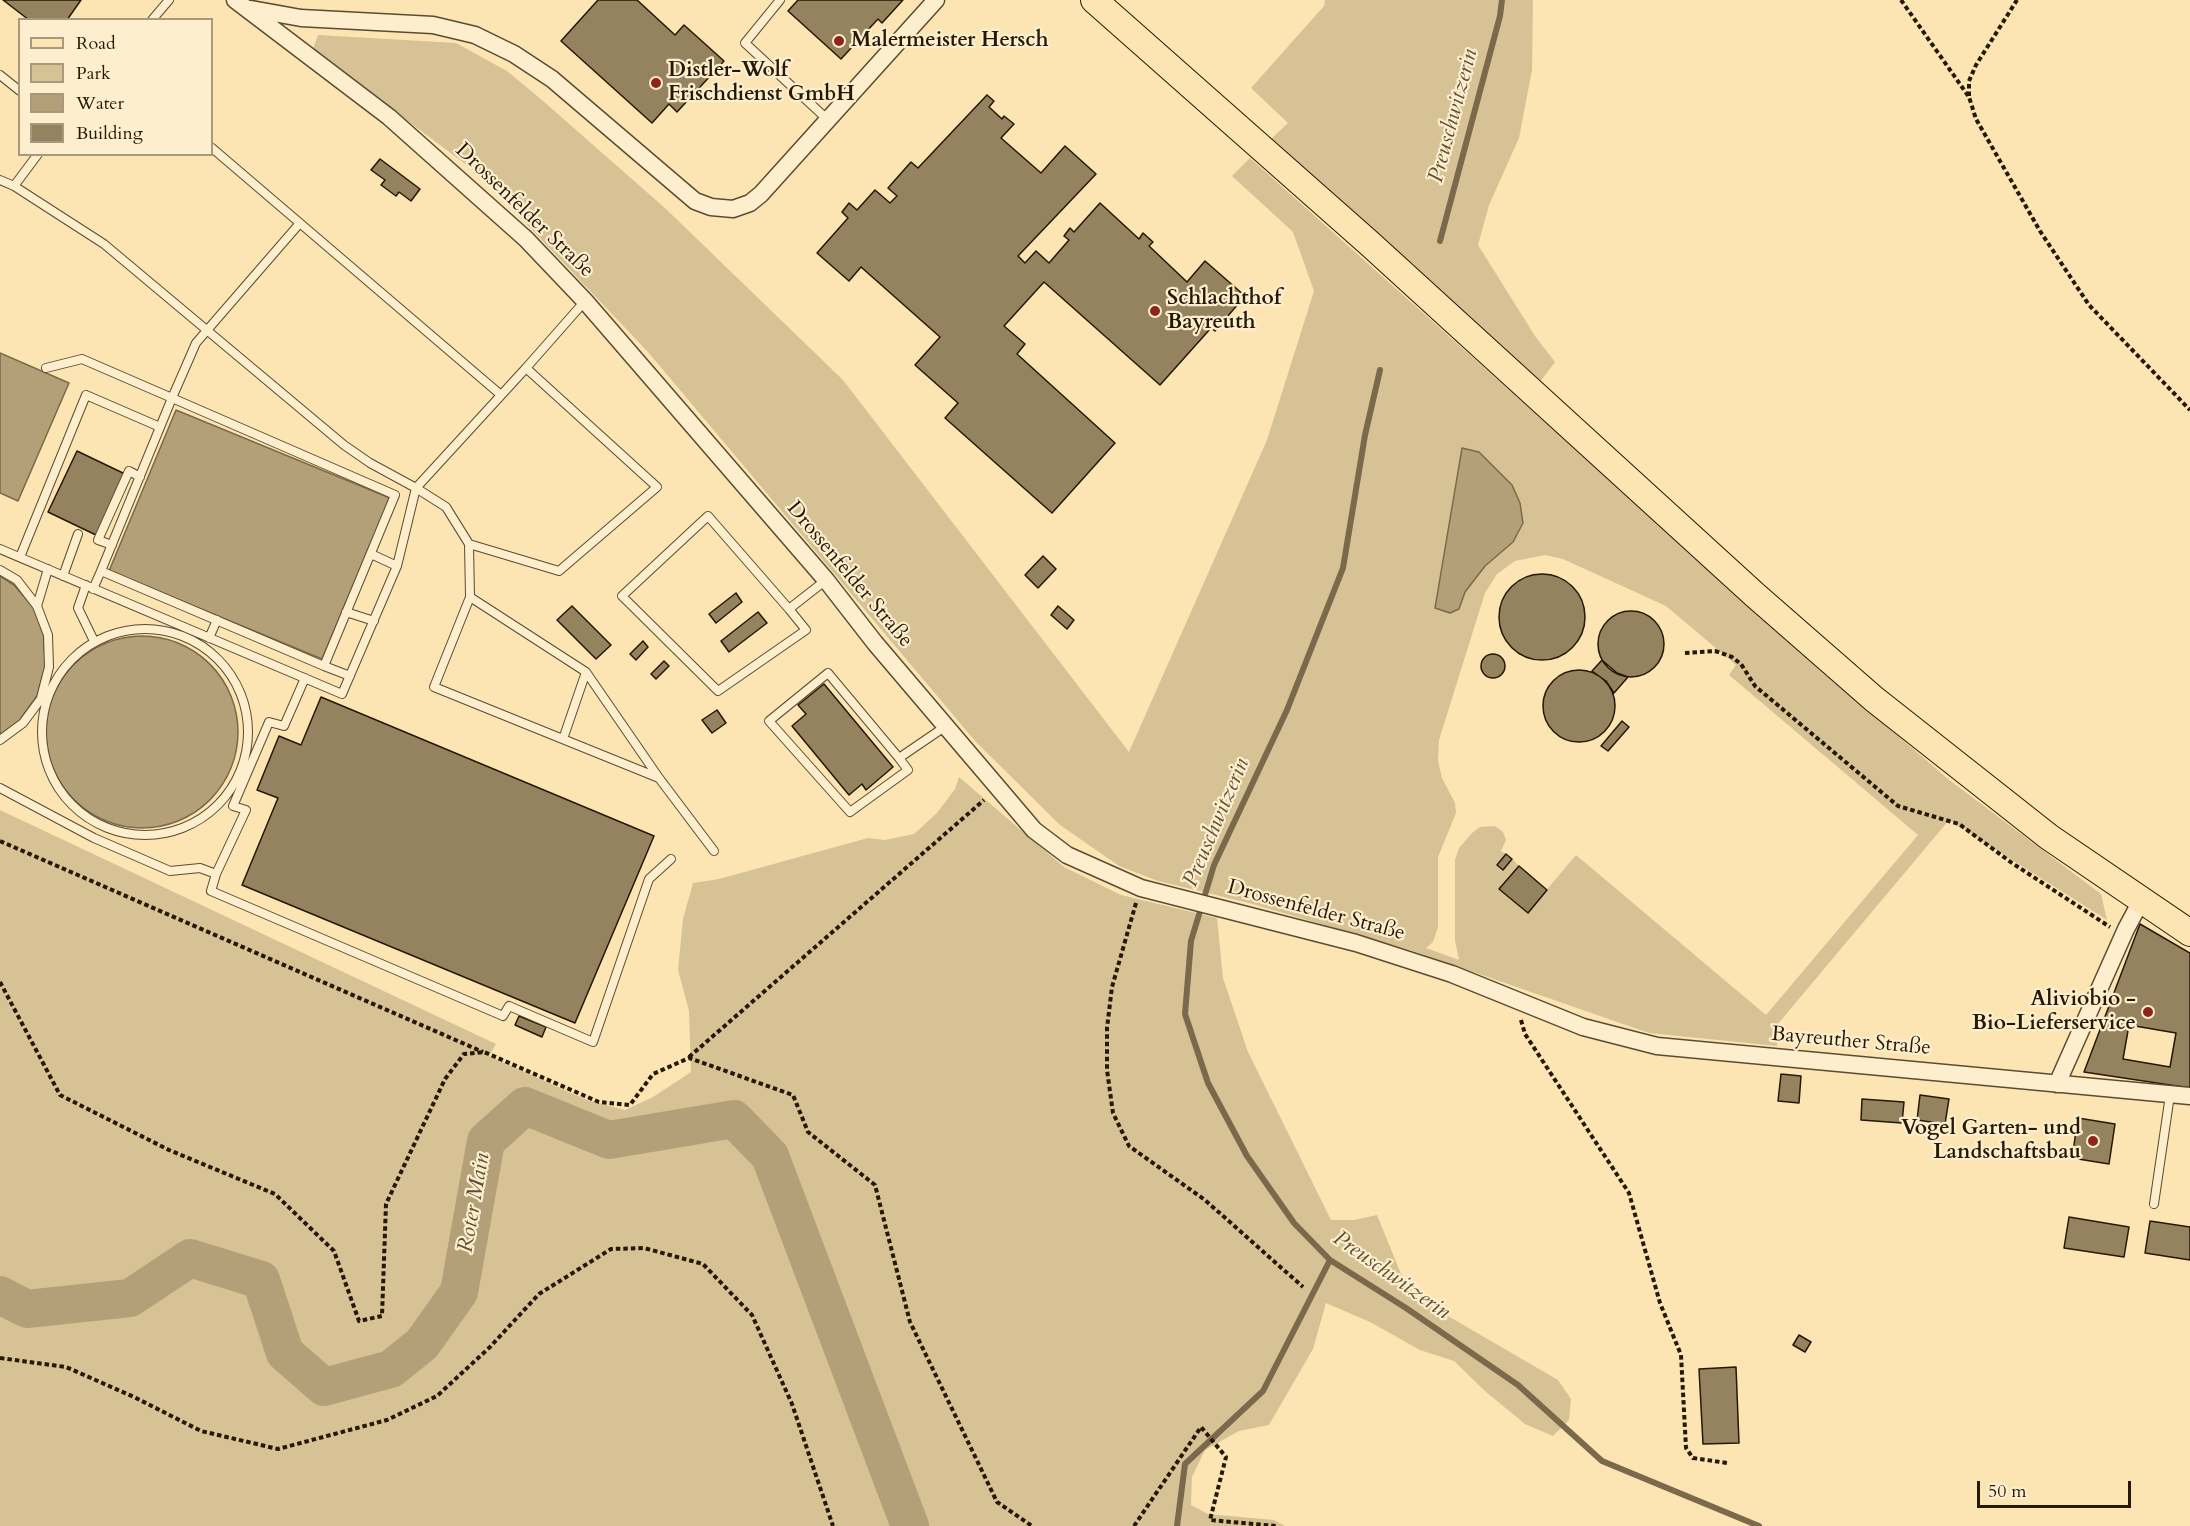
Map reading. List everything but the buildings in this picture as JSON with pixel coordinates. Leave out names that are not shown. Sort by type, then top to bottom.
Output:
[{"type":"main road","points":[[1094,0],[1369,243],[1827,659],[1998,798],[2141,901],[2190,933]]},
{"type":"street","name":"Drossenfelder Straße","points":[[241,4],[301,18],[433,25],[475,35],[514,54],[552,79],[695,201],[711,207],[733,209],[750,203],[936,0]]},
{"type":"street","name":"Drossenfelder Straße","points":[[241,4],[389,117],[526,239],[585,301],[826,580],[1034,830],[1067,855],[1147,889],[1356,943],[1452,974],[1514,1000]]},
{"type":"street","points":[[2057,1084],[2141,901]]},
{"type":"street","name":"Bayreuther Straße","points":[[1514,1000],[1583,1027],[1657,1046],[2190,1096]]},
{"type":"lane","points":[[154,18],[169,0]]},
{"type":"lane","points":[[780,0],[745,43],[828,120]]},
{"type":"lane","points":[[0,75],[18,89]]},
{"type":"lane","points":[[213,149],[501,395]]},
{"type":"lane","points":[[14,186],[36,156]]},
{"type":"lane","points":[[0,180],[14,186],[104,244],[344,445],[370,463],[446,507],[469,544],[470,597],[434,687],[659,778]]},
{"type":"lane","points":[[94,641],[78,608],[101,571],[196,343],[300,224]]},
{"type":"lane","points":[[0,740],[23,723],[49,691],[68,662],[94,641],[125,629],[159,628],[209,638],[342,694],[397,566],[416,488],[585,301]]},
{"type":"lane","points":[[46,368],[82,359],[395,495],[324,666]]},
{"type":"lane","points":[[469,544],[559,571],[657,487],[526,368]]},
{"type":"lane","points":[[20,557],[86,395],[160,427]]},
{"type":"lane","points":[[112,546],[98,540],[129,471],[140,477]]},
{"type":"lane","points":[[708,516],[789,609],[806,630],[718,691],[622,596],[708,516]]},
{"type":"lane","points":[[63,576],[78,534]]},
{"type":"lane","points":[[0,549],[90,587],[192,635],[218,657],[238,684],[249,716],[248,749],[233,806],[246,810],[216,874],[211,891],[503,1016],[509,1006],[593,1042],[648,879],[671,859]]},
{"type":"lane","points":[[371,554],[397,566]]},
{"type":"lane","points":[[37,606],[48,569]]},
{"type":"lane","points":[[0,570],[17,580],[37,606],[48,635],[49,667],[41,698]]},
{"type":"lane","points":[[101,571],[350,676]]},
{"type":"lane","points":[[789,609],[826,580]]},
{"type":"lane","points":[[470,597],[586,672],[659,778],[714,851]]},
{"type":"lane","points":[[346,612],[374,621]]},
{"type":"lane","points":[[209,638],[216,620]]},
{"type":"lane","points":[[563,739],[586,672]]},
{"type":"lane","points":[[828,673],[899,758],[908,770],[850,812],[769,721],[828,673]]},
{"type":"lane","points":[[49,691],[41,725],[45,760],[60,792],[85,816],[116,832],[152,836],[186,828],[216,808],[240,782],[269,722],[284,726],[305,678]]},
{"type":"lane","points":[[899,758],[946,726]]},
{"type":"lane","points":[[0,788],[94,838],[170,871],[200,868],[216,874]]},
{"type":"lane","points":[[94,838],[100,824]]},
{"type":"lane","points":[[2154,1204],[2170,1095]]},
{"type":"path","points":[[1901,0],[1969,97],[1976,119],[2040,231],[2089,305],[2190,410]]},
{"type":"path","points":[[1969,97],[1969,81],[1976,65],[2017,0]]},
{"type":"path","points":[[1685,653],[1715,651],[1731,657],[1741,664],[1755,686],[1898,806],[1959,824],[2012,863],[2124,934]]},
{"type":"path","points":[[0,841],[599,1102],[630,1105],[653,1074],[689,1058],[998,788]]},
{"type":"path","points":[[1147,889],[1112,987],[1107,1028],[1107,1070],[1113,1113],[1129,1146],[1205,1200],[1304,1287]]},
{"type":"path","points":[[0,982],[60,1095],[169,1150],[275,1194],[334,1251],[359,1322],[382,1316],[386,1203],[445,1079],[464,1054],[484,1052]]},
{"type":"path","points":[[1514,1000],[1525,1034],[1629,1193],[1660,1303],[1681,1355],[1686,1448],[1693,1458],[1727,1463]]},
{"type":"path","points":[[689,1058],[793,1095],[808,1131],[874,1185],[910,1322],[997,1502],[1032,1526]]},
{"type":"path","points":[[0,1358],[66,1367],[134,1397],[201,1431],[278,1449],[387,1420],[437,1396],[490,1347],[539,1294],[611,1249],[644,1248],[703,1264],[752,1315],[792,1404],[833,1526]]},
{"type":"path","points":[[1134,1526],[1201,1427],[1226,1457],[1210,1521],[1276,1526]]},
{"type":"green space","points":[[1325,0],[1533,0],[1532,70],[1519,138],[1489,205],[1478,245],[1535,336],[1555,362],[1540,382],[1271,139],[1288,123],[1251,88],[1324,6]]},
{"type":"green space","points":[[318,35],[456,43],[507,71],[542,100],[666,209],[843,380],[1129,752],[1267,440],[1314,291],[1293,232],[1232,176],[1250,158],[1823,671],[1948,779],[2101,894],[2107,920],[1949,820],[1777,1025],[1777,1046],[1649,1033],[1410,950],[1249,903],[1158,881],[1119,866],[1060,825],[975,741],[648,352],[480,175],[361,86],[320,61],[313,49]],"holes":[[[1520,503],[1513,542],[1485,566],[1465,592]],[[1545,555],[1563,559],[1666,606],[1736,665],[1729,675],[1918,835],[1766,1015],[1576,855],[1527,913],[1499,889],[1519,866],[1512,859],[1503,870],[1497,865],[1506,854],[1501,851],[1506,840],[1503,832],[1495,826],[1480,827],[1472,833],[1459,848],[1455,860],[1455,940],[1459,960],[1426,948],[1433,942],[1438,927],[1438,857],[1456,813],[1455,803],[1442,778],[1438,761],[1439,740],[1485,593],[1497,574],[1515,561]]]},
{"type":"green space","points":[[959,777],[1064,867],[1121,895],[1217,918],[1223,978],[1248,1052],[1331,1220],[1354,1220],[1377,1215],[1401,1274],[1424,1302],[1558,1380],[1571,1399],[1569,1420],[1553,1436],[1525,1424],[1486,1392],[1454,1361],[1420,1350],[1370,1322],[1326,1303],[1313,1349],[1269,1425],[1239,1431],[1205,1450],[1192,1477],[1191,1505],[1208,1514],[1274,1520],[1285,1526],[0,1526],[0,810],[496,1044],[489,1056],[587,1100],[625,1110],[653,1097],[691,1072],[689,1011],[678,970],[683,919],[693,883],[719,879],[868,838],[885,840],[914,834],[937,813],[955,789]]},
{"type":"water","points":[[0,353],[69,383],[18,501],[0,493]]},
{"type":"water","points":[[176,410],[390,498],[322,659],[109,571]]},
{"type":"water","points":[[1462,448],[1479,452],[1512,485],[1520,503],[1523,523],[1513,542],[1485,566],[1465,592],[1459,609],[1450,613],[1435,608]]},
{"type":"water","points":[[0,576],[14,585],[34,608],[44,636],[45,667],[37,696],[19,721],[0,735]]},
{"type":"water","points":[[133,636],[151,636],[179,643],[210,664],[231,695],[238,732],[231,769],[210,800],[179,821],[151,828],[133,828],[97,817],[68,793],[57,777],[50,760],[46,741],[46,723],[57,687],[81,658],[97,647],[114,640]]},
{"type":"waterway","name":"Preuschwitzerin","points":[[1440,241],[1500,16],[1502,0]]},
{"type":"waterway","name":"Preuschwitzerin","points":[[1380,370],[1365,435],[1343,568],[1287,710],[1214,865],[1191,941],[1185,1014],[1208,1083],[1247,1156],[1294,1223],[1330,1260],[1406,1308],[1518,1385],[1602,1461],[1759,1526]]},
{"type":"waterway","name":"Roter Main","points":[[0,1295],[27,1309],[130,1298],[190,1258],[261,1280],[285,1353],[324,1387],[391,1369],[422,1344],[459,1292],[486,1141],[525,1106],[609,1140],[734,1119],[770,1156],[910,1526]]},
{"type":"waterway","points":[[1177,1526],[1185,1464],[1263,1391],[1330,1260]]},
{"type":"place","name":"Malermeister Hersch","points":[[839,41]]},
{"type":"place","name":"Distler-Wolf Frischdienst GmbH","points":[[656,83]]},
{"type":"place","name":"Schlachthof Bayreuth","points":[[1155,311]]},
{"type":"place","name":"Aliviobio - Bio-Lieferservice","points":[[2148,1012]]},
{"type":"place","name":"Vogel Garten- und Landschaftsbau","points":[[2093,1141]]}]
